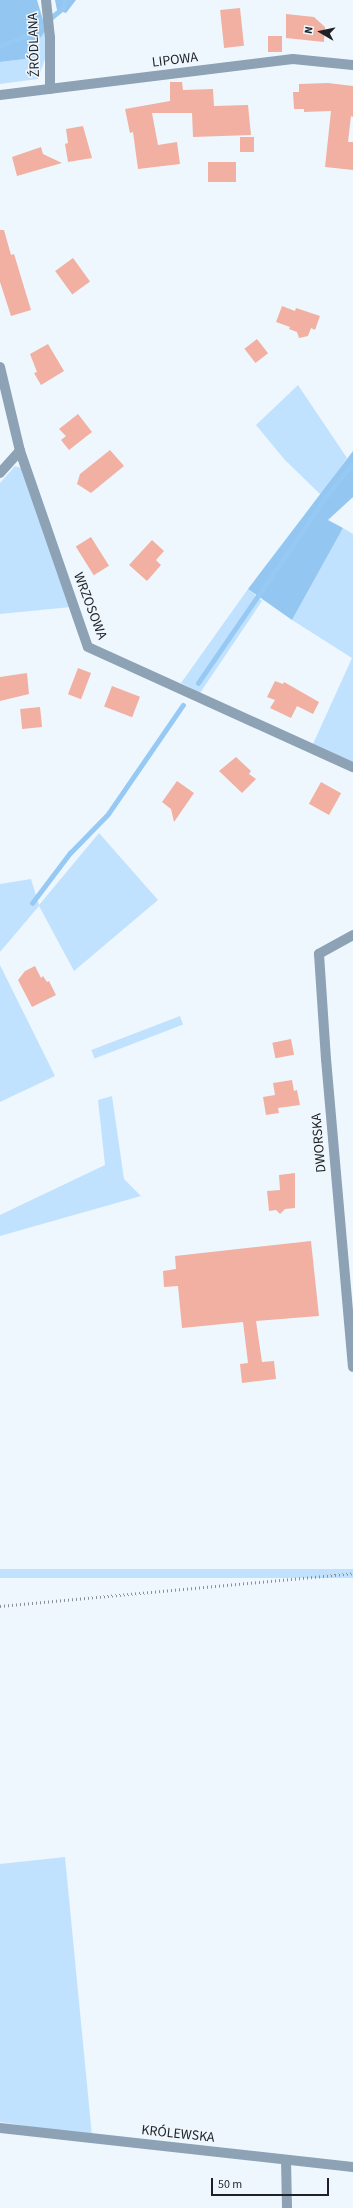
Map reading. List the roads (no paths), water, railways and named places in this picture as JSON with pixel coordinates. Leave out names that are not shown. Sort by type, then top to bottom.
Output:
[{"type":"street","name":"ŹRÓDLANA","points":[[46,0],[50,37],[50,89]]},
{"type":"street","name":"LIPOWA","points":[[0,95],[293,59],[353,65]]},
{"type":"street","name":"WRZOSOWA","points":[[0,367],[20,450],[88,647],[353,767]]},
{"type":"street","points":[[0,473],[20,450]]},
{"type":"street","name":"DWORSKA","points":[[353,935],[319,954],[327,1079],[353,1367]]},
{"type":"street","name":"KRÓLEWSKA","points":[[0,2128],[353,2167]]},
{"type":"street","points":[[286,2160],[287,2208]]},
{"type":"waterway","points":[[0,46],[32,33],[63,8],[65,0]]},
{"type":"waterway","points":[[198,683],[326,497],[353,463]]},
{"type":"waterway","points":[[32,903],[70,853],[108,814],[183,705]]}]
